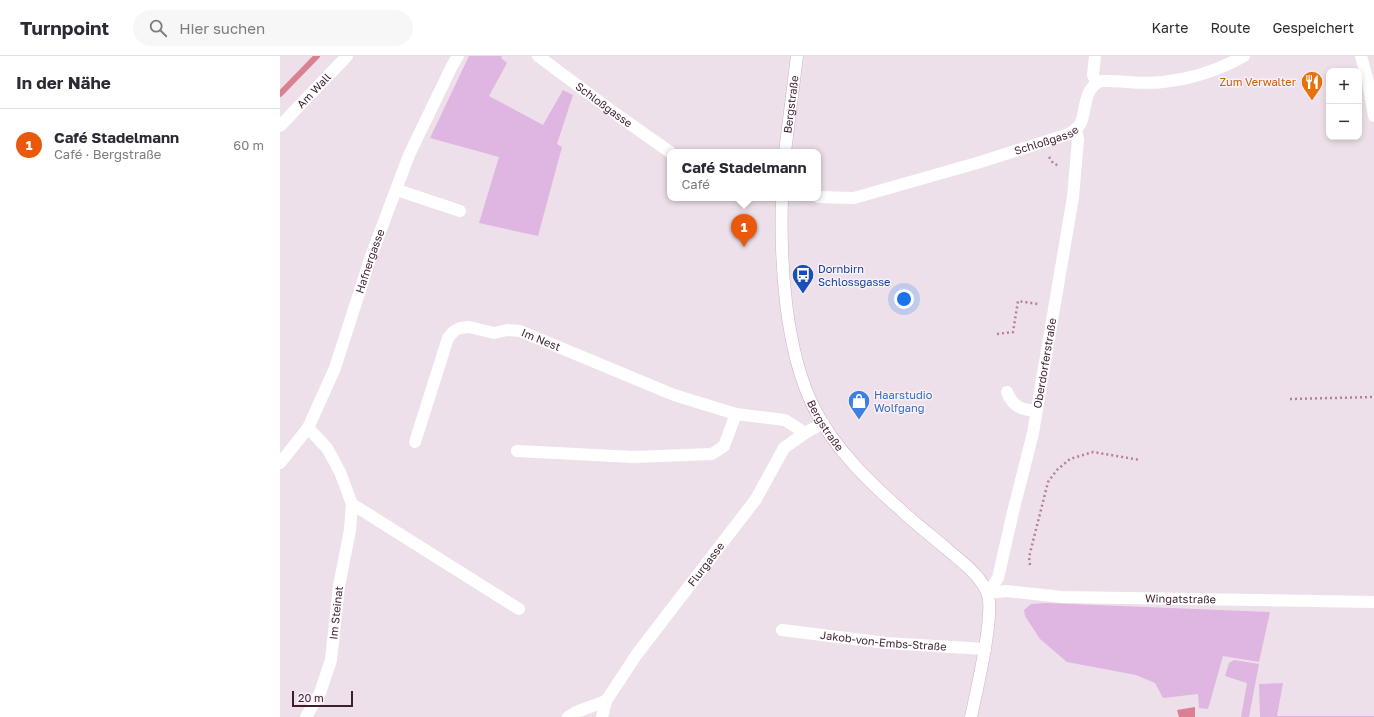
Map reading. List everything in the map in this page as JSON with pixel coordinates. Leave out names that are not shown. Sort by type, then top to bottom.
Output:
[{"type":"street","name":"Am Wall","points":[[280,126],[320,86],[347,56]]},
{"type":"street","name":"Hafnergasse","points":[[282,456],[308,428],[338,360],[371,256],[409,155],[458,56]]},
{"type":"street","name":"Schloßgasse","points":[[538,56],[667,150]]},
{"type":"street","name":"Bergstraße","points":[[785,149],[797,56]]},
{"type":"street","points":[[1095,56],[1093,75],[1096,83],[1106,80],[1162,83],[1192,77],[1224,67],[1244,56]]},
{"type":"street","points":[[1361,56],[1368,82],[1374,116]]},
{"type":"street","name":"Schloßgasse","points":[[821,197],[854,198],[1069,134],[1076,129],[1082,120],[1088,94],[1096,83]]},
{"type":"street","name":"Oberdorferstraße","points":[[988,593],[998,578],[1033,433],[1073,197],[1078,140],[1076,129]]},
{"type":"street","points":[[397,190],[460,211]]},
{"type":"street","name":"Bergstraße","points":[[782,201],[781,226],[785,294],[788,315],[794,353],[814,408],[848,458],[868,480],[972,571],[988,593]]},
{"type":"street","name":"Im Nest","points":[[415,442],[448,338],[454,331],[469,326],[494,333],[507,330],[520,331],[674,395],[736,414],[786,420],[805,433]]},
{"type":"street","points":[[1007,392],[1009,398],[1015,406],[1028,410],[1037,410]]},
{"type":"street","points":[[517,451],[634,457],[712,454],[724,446],[736,414]]},
{"type":"street","name":"Flurgasse","points":[[602,717],[606,702],[637,654],[756,499],[784,448],[805,433],[823,423]]},
{"type":"street","name":"Im Steinat","points":[[306,717],[320,693],[331,660],[339,586],[350,530],[352,504],[340,472],[326,448],[308,428]]},
{"type":"street","points":[[352,504],[519,608]]},
{"type":"street","name":"Wingatstraße","points":[[988,593],[1006,591],[1062,597],[1374,602]]},
{"type":"street","points":[[971,717],[985,649],[990,608],[988,593]]},
{"type":"street","name":"Jakob-von-Embs-Straße","points":[[782,630],[886,643],[985,649]]},
{"type":"street","points":[[568,717],[576,712],[606,702]]},
{"type":"path","points":[[1048,154],[1049,159],[1053,163],[1058,166],[1062,165]]},
{"type":"path","points":[[997,334],[1014,332],[1018,301],[1041,304]]},
{"type":"path","points":[[1290,399],[1374,397]]},
{"type":"path","points":[[1030,565],[1030,556],[1048,482],[1057,470],[1070,459],[1093,452],[1140,460]]},
{"type":"shaded area","points":[[469,56],[502,56],[501,58],[507,63],[489,96],[543,125],[563,90],[573,95],[557,144],[562,147],[538,236],[479,223],[499,157],[430,138]]},
{"type":"shaded area","points":[[1046,603],[1270,612],[1259,662],[1223,656],[1208,709],[1199,708],[1198,694],[1163,698],[1155,683],[1136,675],[1067,662],[1040,639],[1025,616],[1024,610],[1031,604]]},
{"type":"shaded area","points":[[1234,660],[1259,664],[1249,717],[1241,717],[1247,683],[1225,676],[1229,663]]},
{"type":"shaded area","points":[[1283,683],[1277,716],[1374,717],[1260,717],[1259,684]]},
{"type":"shaded area","points":[[1195,707],[1195,717],[1179,717],[1177,710]]},
{"type":"waterway","points":[[280,94],[317,56]]},
{"type":"place","name":"Zum Verwalter","points":[[1312,102]]},
{"type":"place","name":"Café Stadelmann","points":[[744,247]]},
{"type":"place","name":"Dornbirn Schlossgasse","points":[[803,294]]},
{"type":"place","name":"Haarstudio Wolfgang","points":[[859,420]]}]
